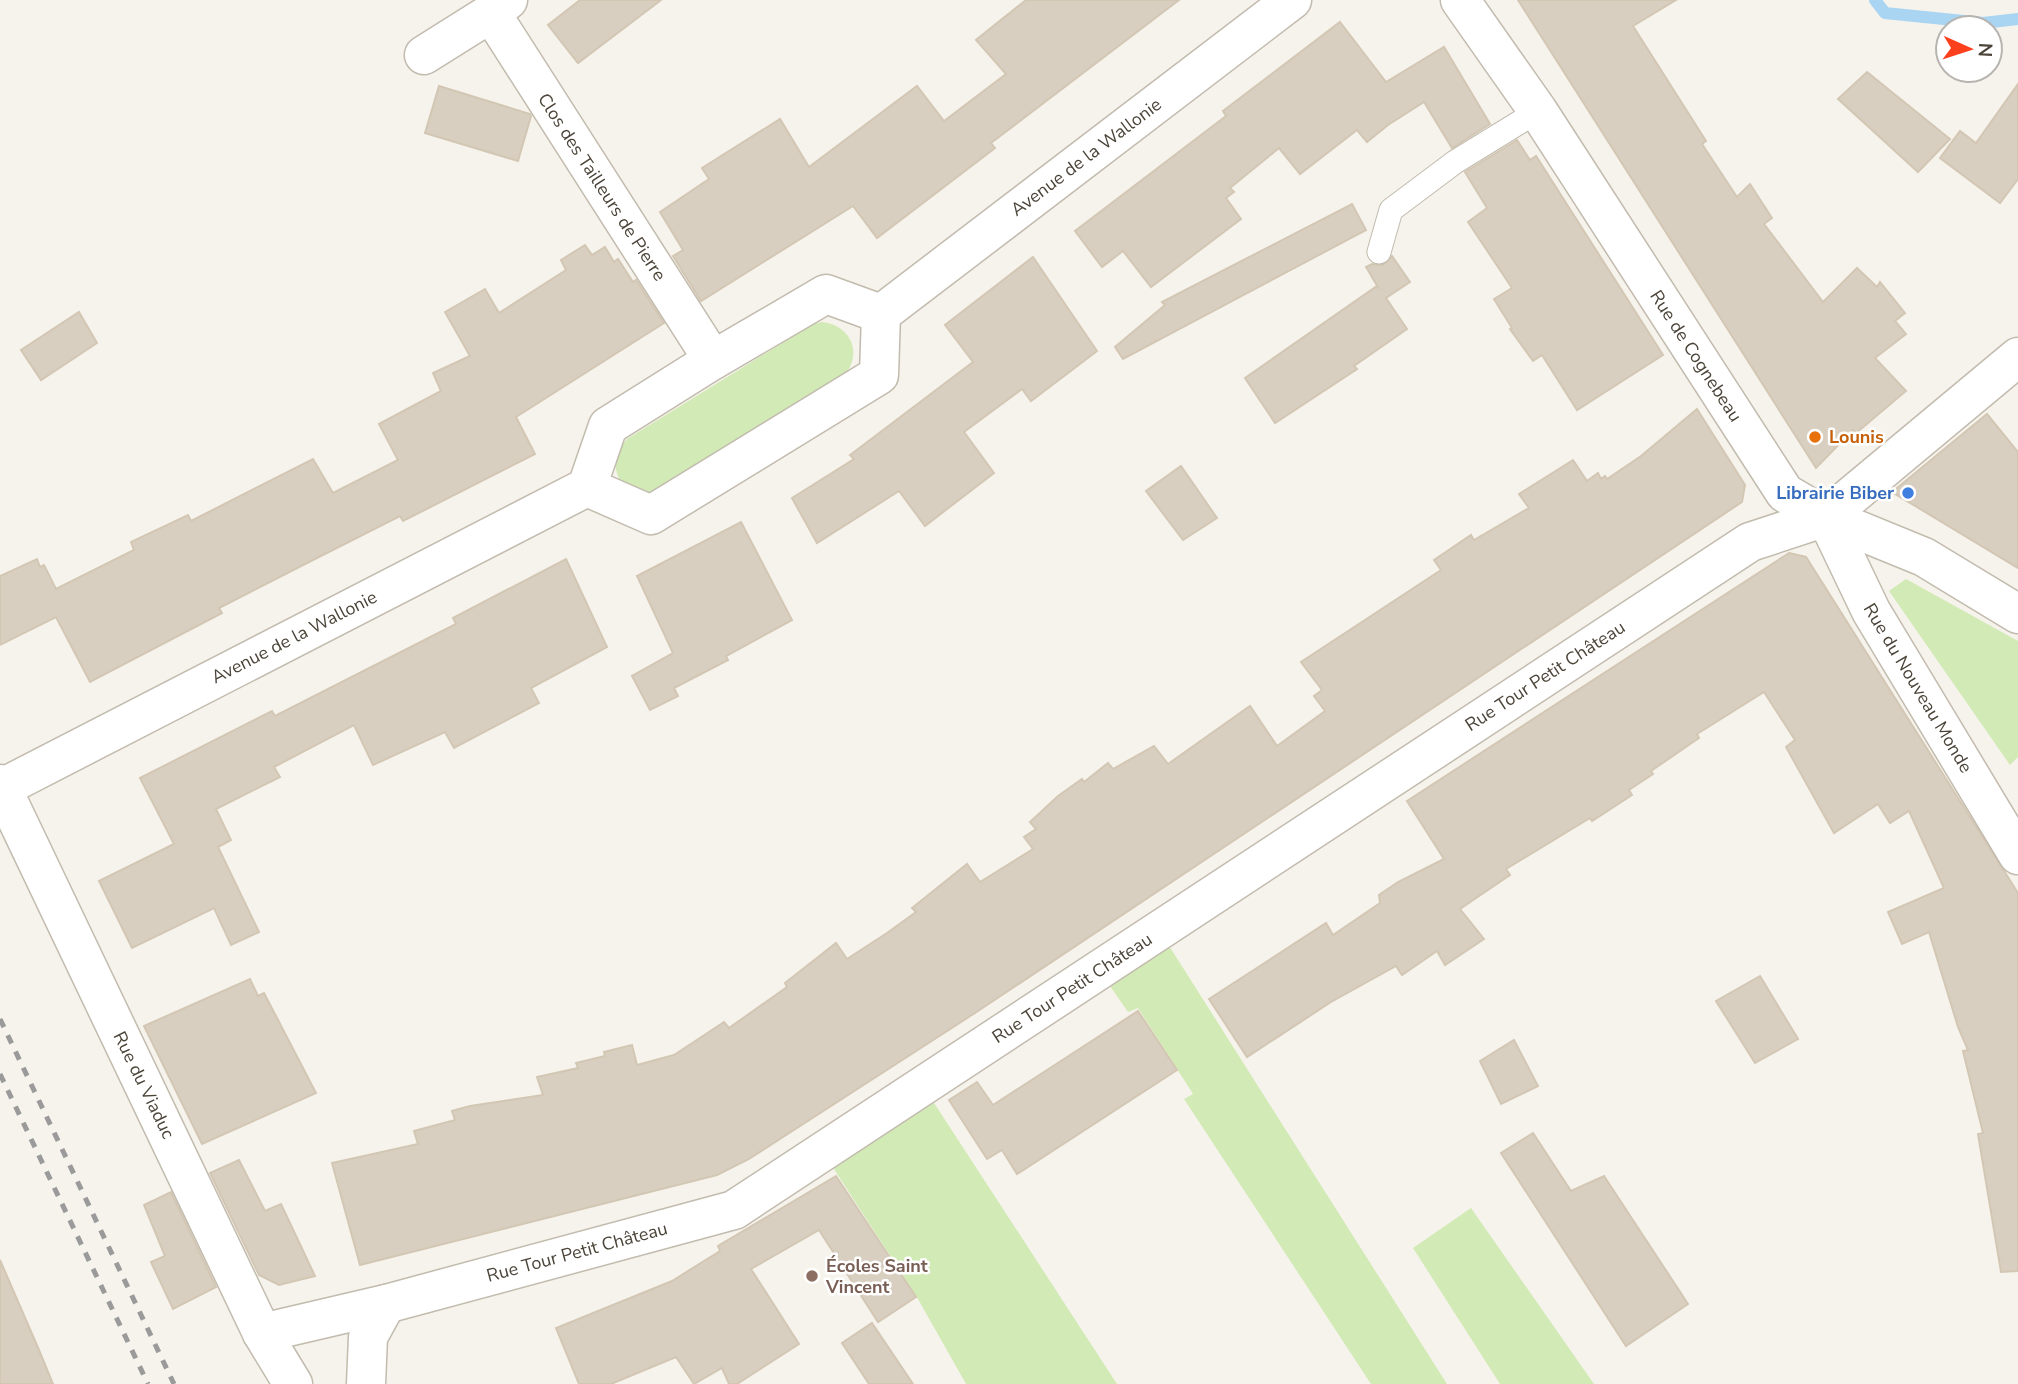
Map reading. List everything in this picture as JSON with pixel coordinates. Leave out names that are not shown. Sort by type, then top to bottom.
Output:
[{"type":"street","name":"Avenue de la Wallonie","points":[[881,314],[1292,0]]},
{"type":"street","name":"Rue de Cognebeau","points":[[1460,0],[1538,111],[1785,493],[1826,517],[1924,557],[2018,614]]},
{"type":"street","name":"Clos des Tailleurs de Pierre","points":[[424,55],[499,7],[713,360]]},
{"type":"street","points":[[826,294],[881,314],[880,375],[651,515],[587,487],[608,426],[713,360],[826,294]]},
{"type":"street","points":[[1826,517],[2018,357]]},
{"type":"street","name":"Avenue de la Wallonie","points":[[1,786],[587,487]]},
{"type":"street","name":"Rue du Nouveau Monde","points":[[1826,517],[1871,611],[2018,855]]},
{"type":"street","name":"Rue Tour Petit Château","points":[[262,1333],[386,1304],[734,1210],[1750,542],[1826,517]]},
{"type":"street","name":"Rue du Viaduc","points":[[1,786],[262,1333],[293,1384]]},
{"type":"street","points":[[366,1384],[368,1337],[386,1304]]},
{"type":"lane","points":[[1379,251],[1391,210],[1455,162],[1538,111]]},
{"type":"green space","points":[[822,322],[839,328],[850,340],[853,355],[847,372],[649,494],[621,483],[616,471],[616,460],[619,449],[627,439],[813,324]]},
{"type":"green space","points":[[1906,579],[2018,641],[2018,757],[2010,765],[1889,591]]},
{"type":"green space","points":[[1159,930],[1447,1384],[1371,1384],[1184,1099],[1193,1094],[1138,1008],[1128,1012],[1099,970]]},
{"type":"green space","points":[[923,1086],[1117,1384],[966,1384],[918,1299],[823,1152]]},
{"type":"green space","points":[[1471,1208],[1594,1384],[1500,1384],[1413,1248]]},
{"type":"building","points":[[580,0],[661,0],[578,63],[548,25]]},
{"type":"building","points":[[1026,0],[1179,0],[991,143],[995,148],[877,238],[853,206],[701,301],[673,256],[683,250],[660,212],[709,179],[702,168],[780,119],[809,167],[917,86],[944,121],[1006,74],[976,40]]},
{"type":"building","points":[[1518,0],[1676,0],[1633,26],[1706,141],[1702,144],[1737,197],[1750,184],[1772,218],[1764,224],[1823,302],[1857,268],[1877,287],[1880,282],[1905,313],[1895,321],[1906,334],[1875,358],[1906,391],[1855,434],[1853,430],[1816,468]]},
{"type":"building","points":[[1340,22],[1386,82],[1444,47],[1490,124],[1452,148],[1424,102],[1367,142],[1357,130],[1300,174],[1279,148],[1230,188],[1234,192],[1226,198],[1241,219],[1151,287],[1123,251],[1102,267],[1075,231],[1226,116],[1223,111]]},
{"type":"building","points":[[1867,72],[1950,139],[1918,172],[1838,99]]},
{"type":"building","points":[[2018,84],[2018,179],[2000,203],[1940,158],[1960,131],[1976,143]]},
{"type":"building","points":[[439,86],[530,114],[518,161],[425,133]]},
{"type":"building","points":[[1517,140],[1530,160],[1536,156],[1663,355],[1577,410],[1542,355],[1533,361],[1510,329],[1512,328],[1494,299],[1512,288],[1468,222],[1487,208],[1465,172]]},
{"type":"building","points":[[1352,204],[1366,230],[1123,359],[1115,347],[1165,305],[1162,302]]},
{"type":"building","points":[[585,245],[592,255],[605,247],[614,262],[618,259],[633,282],[636,280],[664,323],[516,417],[535,454],[403,521],[400,516],[219,608],[222,613],[90,682],[56,617],[0,645],[0,576],[37,559],[40,567],[44,565],[56,589],[134,550],[131,542],[188,515],[191,521],[313,459],[333,493],[398,460],[379,424],[441,391],[433,373],[470,356],[445,312],[485,289],[499,313],[566,270],[561,260]]},
{"type":"building","points":[[1392,256],[1410,282],[1386,298],[1407,329],[1354,366],[1357,369],[1275,423],[1245,378],[1377,286],[1379,289],[1366,267],[1372,264],[1383,265]]},
{"type":"building","points":[[1033,257],[1097,351],[1031,401],[1022,389],[964,432],[994,473],[925,526],[899,491],[817,543],[792,498],[854,459],[850,455],[973,362],[945,325]]},
{"type":"building","points":[[79,312],[97,343],[41,380],[21,350]]},
{"type":"building","points":[[1697,409],[1745,485],[1742,502],[978,1011],[749,1159],[717,1175],[360,1265],[332,1163],[418,1144],[414,1131],[455,1120],[452,1111],[543,1095],[537,1077],[578,1068],[576,1063],[605,1056],[604,1052],[632,1045],[637,1065],[674,1055],[724,1022],[729,1028],[787,987],[785,983],[836,943],[847,959],[887,933],[916,912],[912,908],[967,864],[980,882],[1033,849],[1024,837],[1036,829],[1030,822],[1058,796],[1082,779],[1084,782],[1108,763],[1113,769],[1154,746],[1168,764],[1250,706],[1277,746],[1325,711],[1314,696],[1322,690],[1301,662],[1441,570],[1434,560],[1471,535],[1474,540],[1529,508],[1519,494],[1573,460],[1587,481],[1598,473],[1601,479],[1605,476],[1607,479],[1641,456]]},
{"type":"building","points":[[1987,414],[2018,452],[2018,568],[1892,492]]},
{"type":"building","points":[[1181,466],[1217,518],[1183,540],[1146,491]]},
{"type":"building","points":[[741,522],[792,620],[726,656],[728,660],[674,688],[678,696],[650,710],[632,676],[673,653],[637,576]]},
{"type":"building","points":[[1789,553],[1806,557],[2018,893],[2018,1271],[2001,1272],[1978,1134],[1983,1133],[1963,1051],[1968,1050],[1958,1027],[1929,932],[1902,944],[1888,912],[1944,888],[1909,811],[1890,823],[1878,804],[1834,833],[1786,747],[1795,740],[1764,692],[1697,734],[1699,738],[1651,771],[1653,774],[1629,790],[1632,795],[1592,821],[1590,818],[1506,869],[1510,875],[1460,909],[1484,939],[1445,965],[1437,951],[1402,975],[1396,966],[1331,1002],[1247,1057],[1209,999],[1326,923],[1333,935],[1380,903],[1379,895],[1398,882],[1444,859],[1407,801]]},
{"type":"building","points":[[566,559],[607,647],[531,688],[539,703],[454,748],[445,732],[373,765],[354,725],[274,767],[280,777],[216,809],[231,840],[218,847],[259,932],[231,945],[214,908],[132,948],[99,881],[174,844],[140,778],[272,711],[275,716],[456,624],[453,618]]},
{"type":"building","points":[[1760,976],[1798,1039],[1755,1063],[1716,1001]]},
{"type":"building","points":[[250,979],[258,996],[264,993],[316,1093],[202,1144],[144,1026]]},
{"type":"building","points":[[1138,1011],[1177,1070],[1017,1174],[1002,1150],[987,1159],[949,1100],[977,1082],[993,1105]]},
{"type":"building","points":[[1514,1040],[1538,1086],[1501,1104],[1480,1061]]},
{"type":"building","points":[[1533,1133],[1571,1191],[1604,1176],[1688,1304],[1626,1346],[1501,1153]]},
{"type":"building","points":[[239,1160],[265,1211],[281,1204],[315,1276],[279,1285],[259,1275],[210,1173]]},
{"type":"building","points":[[836,1176],[916,1297],[878,1322],[819,1230],[751,1269],[799,1344],[737,1384],[729,1384],[722,1368],[694,1384],[676,1357],[611,1384],[579,1384],[556,1328],[672,1281],[720,1251],[718,1246]]},
{"type":"building","points":[[171,1192],[216,1287],[173,1309],[151,1262],[165,1256],[144,1205]]},
{"type":"building","points":[[0,1260],[39,1350],[53,1384],[0,1384]]},
{"type":"building","points":[[872,1323],[913,1384],[869,1384],[842,1343]]},
{"type":"waterway","points":[[1875,0],[1885,13],[1983,23],[2018,19]]},
{"type":"railway","points":[[0,1019],[174,1384]]},
{"type":"railway","points":[[0,1074],[148,1384]]},
{"type":"place","name":"Lounis","points":[[1815,437]]},
{"type":"place","name":"Librairie Biber","points":[[1908,493]]},
{"type":"place","name":"Écoles Saint Vincent","points":[[812,1276]]}]
